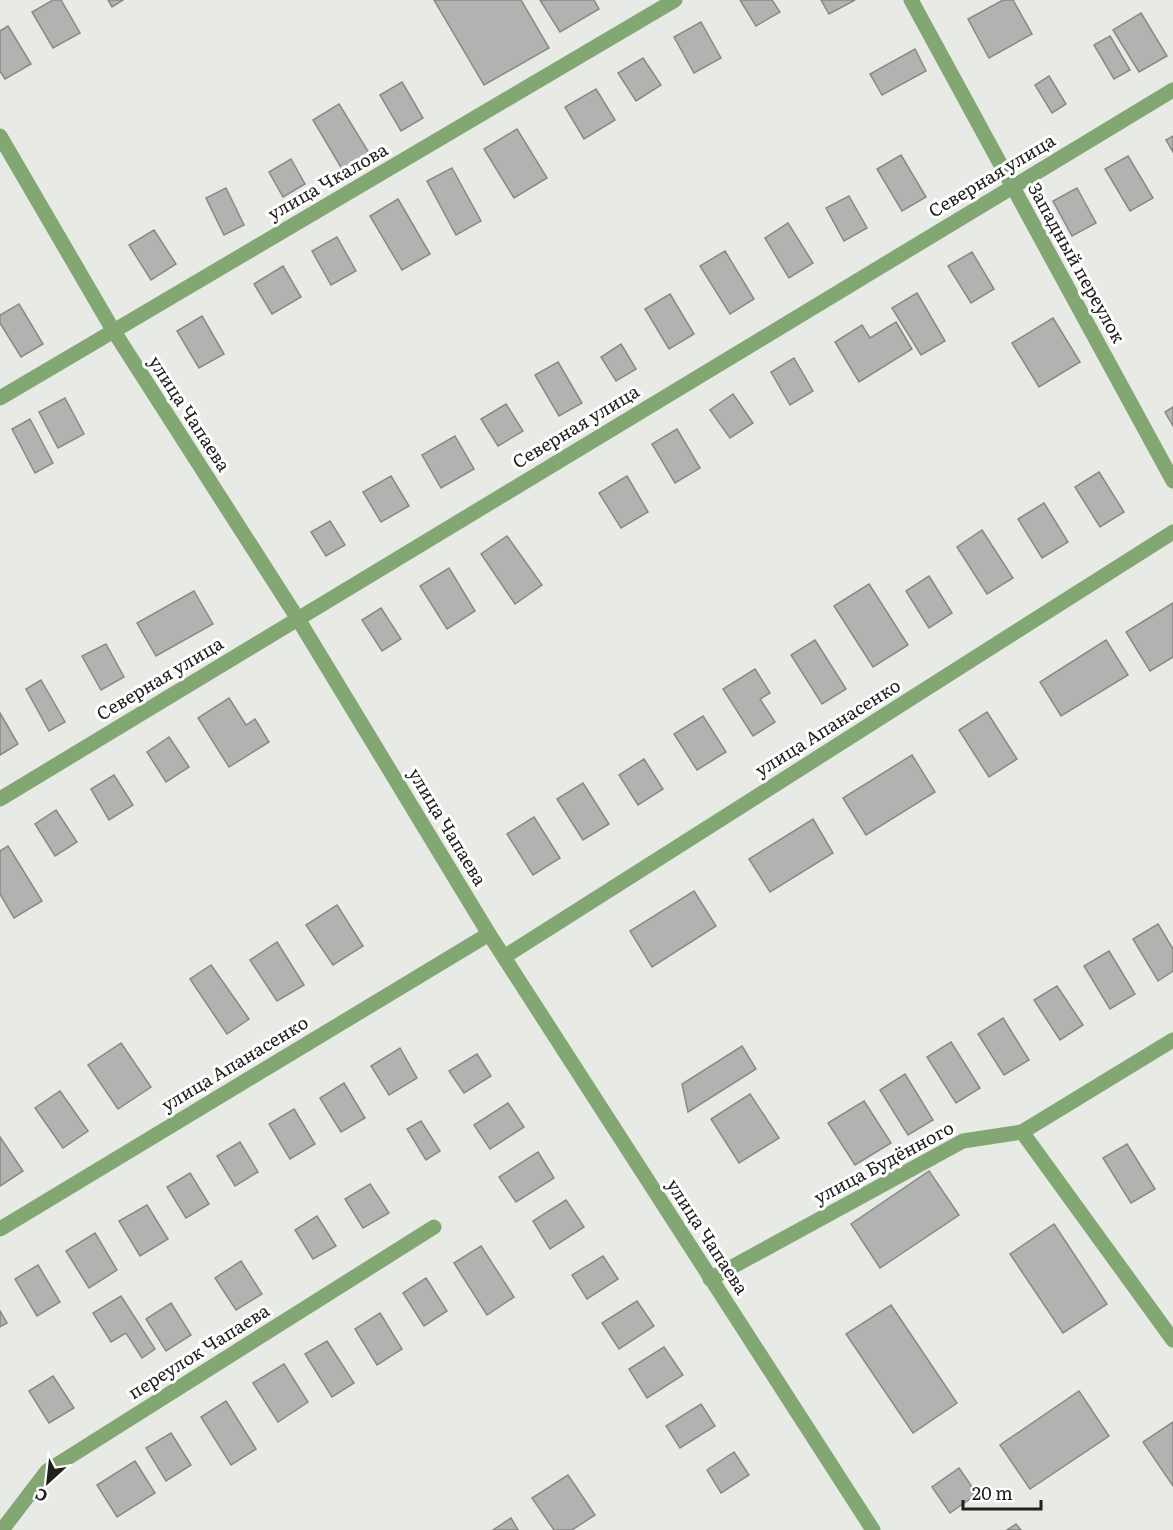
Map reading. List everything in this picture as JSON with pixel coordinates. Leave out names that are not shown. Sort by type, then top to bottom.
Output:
[{"type":"street","name":"улица Чкалова","points":[[0,398],[675,0]]},
{"type":"street","name":"Западный переулок","points":[[911,0],[1173,481]]},
{"type":"street","name":"Северная улица","points":[[0,799],[1173,90]]},
{"type":"street","name":"улица Чапаева","points":[[0,136],[112,330],[298,619],[489,934],[873,1530]]},
{"type":"street","name":"улица Апанасенко","points":[[504,957],[1173,532]]},
{"type":"street","name":"улица Апанасенко","points":[[0,1229],[489,934]]},
{"type":"street","name":"улица Будённого","points":[[710,1280],[963,1142],[1022,1132],[1173,1040]]},
{"type":"street","points":[[1022,1132],[1173,1340]]},
{"type":"street","name":"переулок Чапаева","points":[[2,1530],[47,1471],[434,1227]]},
{"type":"building","points":[[53,0],[61,0],[80,33],[53,48],[32,12]]},
{"type":"building","points":[[108,0],[123,0],[112,7]]},
{"type":"building","points":[[434,0],[521,0],[549,48],[484,85]]},
{"type":"building","points":[[540,0],[594,0],[599,9],[560,32]]},
{"type":"building","points":[[740,0],[772,0],[780,12],[756,26]]},
{"type":"building","points":[[821,0],[855,0],[829,14]]},
{"type":"building","points":[[1003,0],[1013,0],[1032,34],[989,58],[968,19]]},
{"type":"building","points":[[1141,13],[1167,56],[1139,72],[1113,30]]},
{"type":"building","points":[[701,22],[721,58],[694,73],[674,37]]},
{"type":"building","points":[[8,26],[31,64],[5,79],[0,71],[0,31]]},
{"type":"building","points":[[1110,36],[1130,70],[1114,79],[1094,45]]},
{"type":"building","points":[[915,49],[926,71],[882,95],[870,74]]},
{"type":"building","points":[[643,58],[661,85],[636,101],[618,73]]},
{"type":"building","points":[[1049,76],[1066,104],[1052,113],[1035,85]]},
{"type":"building","points":[[402,82],[423,118],[401,131],[380,95]]},
{"type":"building","points":[[596,89],[615,120],[584,139],[565,107]]},
{"type":"building","points":[[339,104],[369,153],[342,169],[313,120]]},
{"type":"building","points":[[517,129],[547,178],[514,198],[484,149]]},
{"type":"building","points":[[1173,136],[1173,152],[1166,140]]},
{"type":"building","points":[[901,155],[926,197],[902,211],[877,169]]},
{"type":"building","points":[[1128,156],[1153,198],[1130,211],[1105,169]]},
{"type":"building","points":[[291,159],[305,184],[283,197],[269,172]]},
{"type":"building","points":[[452,168],[481,221],[456,235],[427,181]]},
{"type":"building","points":[[226,188],[244,225],[224,235],[206,198]]},
{"type":"building","points":[[1077,188],[1096,223],[1072,236],[1053,201]]},
{"type":"building","points":[[849,196],[867,228],[844,241],[826,208]]},
{"type":"building","points":[[398,199],[430,254],[402,270],[370,216]]},
{"type":"building","points":[[788,223],[813,263],[789,278],[765,238]]},
{"type":"building","points":[[154,230],[176,264],[151,280],[129,245]]},
{"type":"building","points":[[337,237],[356,271],[331,285],[312,251]]},
{"type":"building","points":[[725,251],[754,299],[730,314],[700,266]]},
{"type":"building","points":[[972,252],[994,289],[971,303],[948,266]]},
{"type":"building","points":[[283,266],[301,297],[272,314],[254,284]]},
{"type":"building","points":[[917,293],[945,341],[921,355],[892,308]]},
{"type":"building","points":[[670,294],[694,334],[669,349],[645,309]]},
{"type":"building","points":[[19,304],[43,344],[21,357],[0,323],[0,315]]},
{"type":"building","points":[[202,316],[224,354],[199,368],[177,331]]},
{"type":"building","points":[[1053,318],[1080,362],[1039,387],[1012,343]]},
{"type":"building","points":[[896,322],[912,349],[859,382],[835,342],[862,325],[870,338]]},
{"type":"building","points":[[621,344],[636,369],[616,381],[601,357]]},
{"type":"building","points":[[794,358],[813,391],[790,405],[771,372]]},
{"type":"building","points":[[558,362],[582,403],[559,416],[535,375]]},
{"type":"building","points":[[733,394],[753,423],[730,438],[710,410]]},
{"type":"building","points":[[65,398],[84,434],[58,448],[39,412]]},
{"type":"building","points":[[506,404],[523,431],[498,446],[481,419]]},
{"type":"building","points":[[1173,407],[1173,426],[1165,412]]},
{"type":"building","points":[[30,419],[53,463],[35,473],[12,429]]},
{"type":"building","points":[[677,429],[700,468],[675,483],[652,444]]},
{"type":"building","points":[[455,436],[474,469],[441,488],[422,455]]},
{"type":"building","points":[[1099,472],[1124,512],[1100,527],[1075,487]]},
{"type":"building","points":[[391,476],[409,506],[381,522],[363,492]]},
{"type":"building","points":[[627,476],[648,512],[621,528],[599,493]]},
{"type":"building","points":[[1044,503],[1068,542],[1042,558],[1018,519]]},
{"type":"building","points":[[330,521],[345,545],[326,556],[311,532]]},
{"type":"building","points":[[982,530],[1013,578],[987,594],[957,547]]},
{"type":"building","points":[[507,536],[542,585],[515,604],[481,554]]},
{"type":"building","points":[[449,568],[475,611],[447,629],[420,586]]},
{"type":"building","points":[[929,576],[952,613],[929,628],[906,591]]},
{"type":"building","points":[[869,584],[908,645],[873,667],[834,606]]},
{"type":"building","points":[[194,591],[213,624],[156,656],[137,623]]},
{"type":"building","points":[[1173,603],[1173,657],[1150,671],[1126,632]]},
{"type":"building","points":[[381,608],[401,639],[382,651],[362,620]]},
{"type":"building","points":[[815,640],[846,689],[822,704],[791,655]]},
{"type":"building","points":[[1106,640],[1128,675],[1061,716],[1040,682]]},
{"type":"building","points":[[106,644],[124,677],[101,690],[82,656]]},
{"type":"building","points":[[755,669],[770,693],[760,699],[775,722],[753,736],[723,689]]},
{"type":"building","points":[[41,680],[65,722],[49,731],[26,689]]},
{"type":"building","points":[[229,698],[246,725],[255,719],[269,742],[229,767],[198,718]]},
{"type":"building","points":[[987,712],[1017,759],[989,777],[959,730]]},
{"type":"building","points":[[0,713],[18,744],[0,755]]},
{"type":"building","points":[[703,716],[726,752],[697,770],[674,734]]},
{"type":"building","points":[[169,737],[189,767],[166,782],[147,752]]},
{"type":"building","points":[[912,755],[935,792],[866,835],[843,798]]},
{"type":"building","points":[[644,759],[663,789],[638,805],[619,775]]},
{"type":"building","points":[[114,775],[133,805],[109,820],[91,789]]},
{"type":"building","points":[[583,783],[609,824],[583,840],[557,799]]},
{"type":"building","points":[[56,810],[77,842],[55,856],[35,824]]},
{"type":"building","points":[[534,817],[560,858],[533,875],[507,834]]},
{"type":"building","points":[[813,819],[833,853],[770,892],[749,859]]},
{"type":"building","points":[[8,846],[42,901],[14,918],[0,894],[0,851]]},
{"type":"building","points":[[694,891],[716,926],[652,967],[630,931]]},
{"type":"building","points":[[337,905],[363,946],[333,965],[306,925]]},
{"type":"building","points":[[1158,924],[1173,949],[1173,971],[1158,981],[1133,939]]},
{"type":"building","points":[[277,942],[304,985],[277,1001],[250,960]]},
{"type":"building","points":[[1109,951],[1135,994],[1110,1009],[1084,966]]},
{"type":"building","points":[[211,965],[249,1019],[227,1034],[190,979]]},
{"type":"building","points":[[1057,986],[1083,1025],[1060,1040],[1034,1000]]},
{"type":"building","points":[[1003,1018],[1029,1060],[1004,1075],[978,1034]]},
{"type":"building","points":[[951,1042],[980,1088],[956,1103],[927,1057]]},
{"type":"building","points":[[121,1043],[151,1087],[118,1109],[88,1065]]},
{"type":"building","points":[[742,1046],[756,1069],[688,1112],[682,1084]]},
{"type":"building","points":[[400,1048],[417,1078],[389,1095],[371,1066]]},
{"type":"building","points":[[477,1054],[491,1076],[464,1093],[449,1071]]},
{"type":"building","points":[[905,1074],[933,1120],[908,1135],[880,1090]]},
{"type":"building","points":[[344,1083],[365,1118],[341,1132],[320,1098]]},
{"type":"building","points":[[60,1091],[88,1131],[63,1148],[35,1108]]},
{"type":"building","points":[[750,1094],[779,1138],[739,1163],[711,1119]]},
{"type":"building","points":[[864,1101],[891,1143],[855,1165],[828,1123]]},
{"type":"building","points":[[508,1103],[524,1127],[490,1149],[474,1125]]},
{"type":"building","points":[[294,1109],[315,1144],[290,1159],[269,1124]]},
{"type":"building","points":[[421,1121],[440,1151],[426,1160],[407,1129]]},
{"type":"building","points":[[0,1137],[23,1171],[0,1186]]},
{"type":"building","points":[[240,1142],[258,1172],[235,1186],[217,1156]]},
{"type":"building","points":[[1127,1144],[1155,1189],[1131,1203],[1103,1158]]},
{"type":"building","points":[[538,1152],[554,1178],[516,1202],[499,1177]]},
{"type":"building","points":[[929,1171],[959,1215],[880,1268],[851,1224]]},
{"type":"building","points":[[190,1173],[209,1204],[186,1218],[167,1187]]},
{"type":"building","points":[[370,1184],[389,1213],[363,1228],[345,1199]]},
{"type":"building","points":[[566,1200],[584,1227],[550,1249],[533,1221]]},
{"type":"building","points":[[147,1205],[168,1239],[140,1256],[119,1221]]},
{"type":"building","points":[[317,1216],[336,1246],[313,1259],[295,1230]]},
{"type":"building","points":[[1054,1224],[1107,1304],[1063,1333],[1010,1254]]},
{"type":"building","points":[[95,1233],[117,1270],[89,1288],[66,1251]]},
{"type":"building","points":[[481,1246],[514,1297],[487,1315],[454,1263]]},
{"type":"building","points":[[603,1256],[618,1279],[587,1299],[572,1275]]},
{"type":"building","points":[[241,1261],[262,1294],[236,1310],[215,1278]]},
{"type":"building","points":[[38,1265],[60,1302],[37,1316],[15,1279]]},
{"type":"building","points":[[426,1278],[447,1311],[424,1326],[403,1293]]},
{"type":"building","points":[[121,1296],[155,1349],[142,1358],[126,1333],[111,1342],[93,1313]]},
{"type":"building","points":[[637,1301],[654,1326],[619,1349],[602,1323]]},
{"type":"building","points":[[171,1303],[191,1335],[166,1351],[146,1319]]},
{"type":"building","points":[[891,1305],[957,1403],[913,1433],[846,1334]]},
{"type":"building","points":[[0,1311],[7,1323],[0,1327]]},
{"type":"building","points":[[380,1313],[402,1349],[377,1365],[355,1329]]},
{"type":"building","points":[[327,1341],[354,1383],[332,1397],[305,1354]]},
{"type":"building","points":[[664,1347],[683,1375],[647,1398],[629,1369]]},
{"type":"building","points":[[284,1364],[308,1402],[278,1422],[253,1383]]},
{"type":"building","points":[[53,1376],[74,1408],[49,1423],[29,1391]]},
{"type":"building","points":[[1079,1391],[1109,1436],[1030,1489],[1000,1445]]},
{"type":"building","points":[[226,1401],[256,1449],[231,1465],[201,1417]]},
{"type":"building","points":[[701,1404],[715,1426],[680,1448],[666,1426]]},
{"type":"building","points":[[1173,1422],[1173,1486],[1143,1442]]},
{"type":"building","points":[[171,1433],[191,1465],[166,1481],[146,1448]]},
{"type":"building","points":[[734,1452],[749,1475],[721,1493],[707,1470]]},
{"type":"building","points":[[135,1461],[155,1493],[117,1517],[97,1485]]},
{"type":"building","points":[[959,1468],[977,1494],[950,1513],[932,1487]]},
{"type":"building","points":[[568,1475],[595,1515],[572,1530],[554,1530],[532,1498]]},
{"type":"building","points":[[511,1518],[518,1530],[493,1530]]},
{"type":"building","points":[[1016,1524],[1021,1530],[1007,1530]]}]
